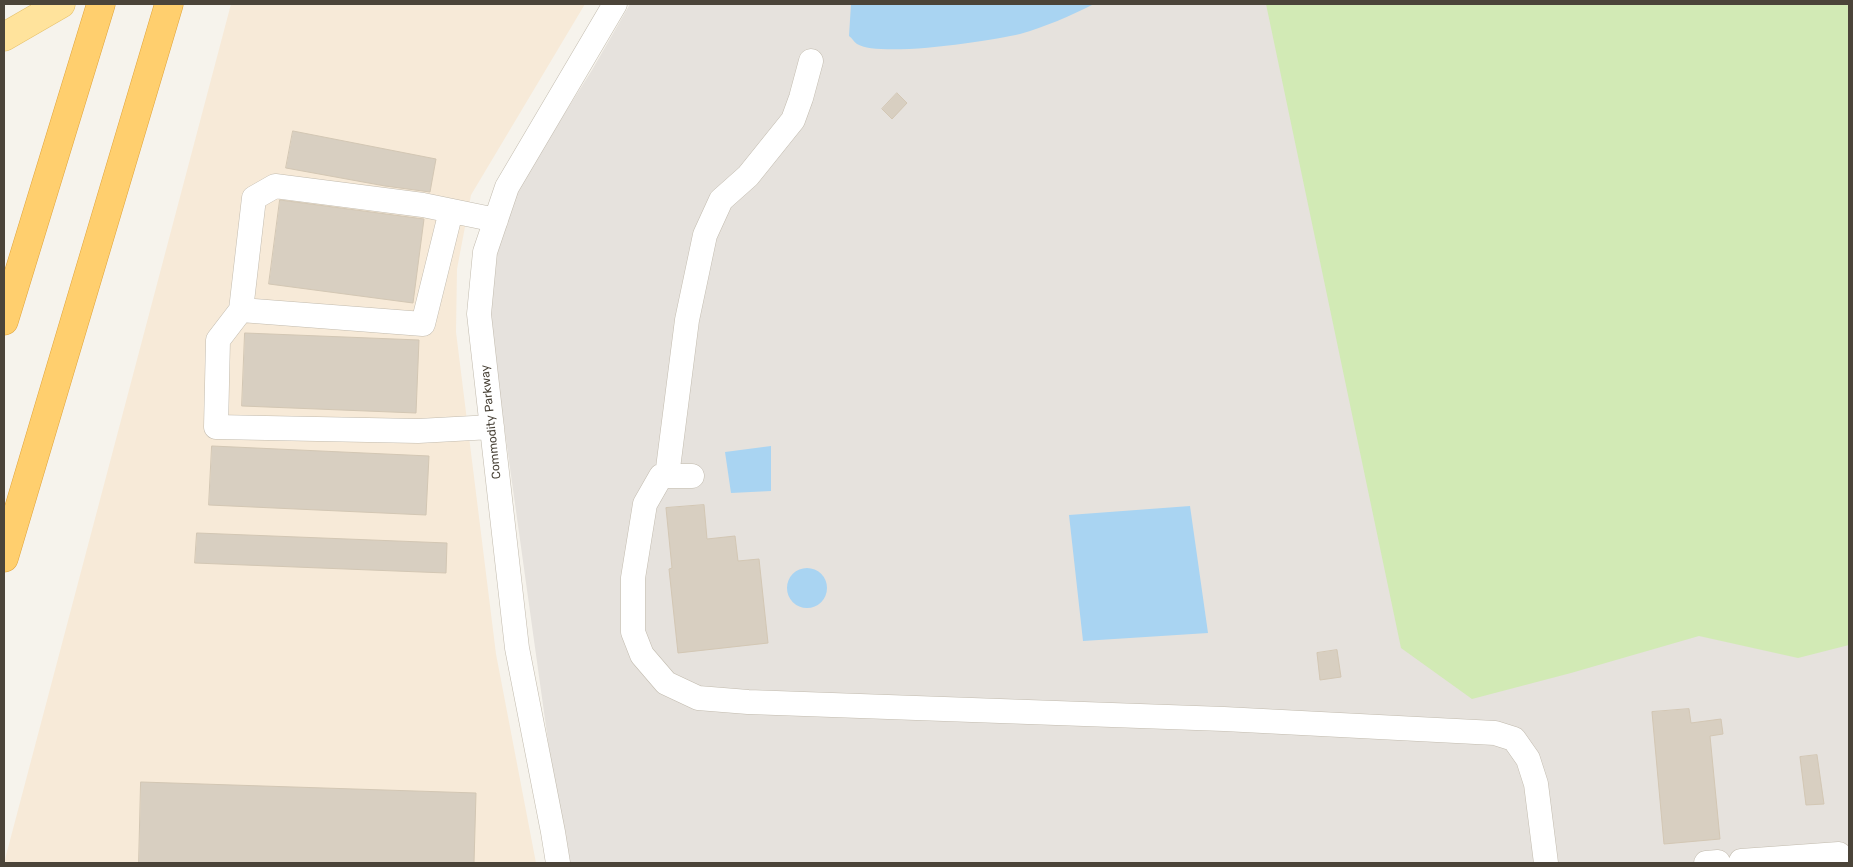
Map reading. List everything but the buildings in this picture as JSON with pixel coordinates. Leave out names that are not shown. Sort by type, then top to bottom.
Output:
[{"type":"highway","points":[[4,321],[101,4]]},
{"type":"highway","points":[[4,558],[169,4]]},
{"type":"main road","points":[[4,37],[62,4]]},
{"type":"street","name":"Commodity Parkway","points":[[558,863],[554,832],[516,648],[479,314],[485,252],[507,187],[613,5]]},
{"type":"street","points":[[667,476],[686,320],[705,235],[721,200],[748,176],[793,120],[811,61]]},
{"type":"street","points":[[492,427],[418,431],[216,427],[218,340],[241,310],[254,198],[274,186],[423,205],[496,220]]},
{"type":"street","points":[[241,310],[423,324],[451,211]]},
{"type":"street","points":[[692,476],[661,476],[645,504],[633,578],[633,632],[642,655],[666,683],[698,698],[748,702],[1224,719],[1495,733],[1514,740],[1528,759],[1536,784],[1546,863]]},
{"type":"street","points":[[1722,862],[1839,854]]},
{"type":"shaded area","points":[[231,4],[585,4],[471,195],[457,269],[456,332],[496,654],[536,863],[4,863]]},
{"type":"shaded area","points":[[630,4],[1849,4],[1849,863],[565,863],[489,317],[494,263],[508,211],[532,165],[592,70]]},
{"type":"green space","points":[[1266,4],[1849,4],[1849,645],[1798,658],[1699,636],[1472,699],[1401,648]]},
{"type":"water","points":[[851,4],[1094,4],[1057,21],[1020,34],[936,47],[888,49],[869,48],[857,44],[849,36]]},
{"type":"water","points":[[771,446],[771,491],[731,493],[725,452]]},
{"type":"water","points":[[1190,506],[1208,633],[1083,641],[1069,515]]},
{"type":"water","points":[[807,568],[821,574],[827,588],[821,602],[807,608],[793,602],[787,588],[793,574]]}]
